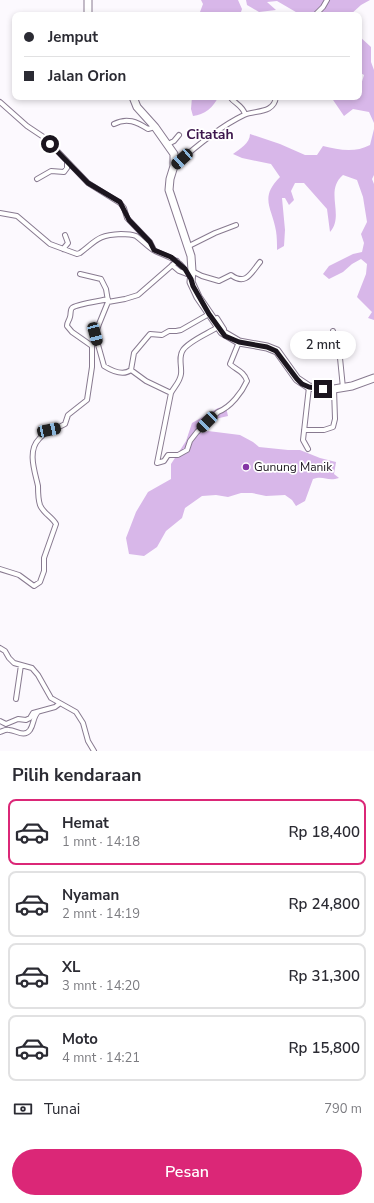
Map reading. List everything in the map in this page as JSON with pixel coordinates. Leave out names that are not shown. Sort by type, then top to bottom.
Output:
[{"type":"highway","points":[[88,0],[88,12]]},
{"type":"highway","points":[[134,100],[137,107],[155,127],[174,154],[174,166],[170,179],[170,190],[189,246],[190,274],[193,286],[209,314],[225,336],[239,342],[267,347],[276,351],[297,379],[309,387],[334,389],[343,388],[374,378]]},
{"type":"street","points":[[320,12],[327,0]]},
{"type":"street","points":[[232,100],[243,108],[245,114]]},
{"type":"street","points":[[174,166],[210,136],[245,114],[260,112],[268,108],[274,104],[275,100]]},
{"type":"street","points":[[0,102],[27,126],[45,138],[92,186],[120,202],[129,220],[150,242],[154,250]]},
{"type":"street","points":[[114,124],[127,120],[142,125],[148,129],[155,127]]},
{"type":"street","points":[[168,144],[174,141],[179,135]]},
{"type":"street","points":[[37,179],[51,171],[64,172],[67,168],[67,161]]},
{"type":"street","points":[[0,213],[17,216],[50,244],[78,254],[98,238],[110,234],[129,234],[139,239],[149,248],[177,261],[190,274]]},
{"type":"street","points":[[189,246],[215,233],[236,225]]},
{"type":"street","points":[[63,249],[68,243],[66,235]]},
{"type":"street","points":[[92,346],[67,326],[71,309],[73,307],[92,301],[125,299],[138,295],[177,261]]},
{"type":"street","points":[[172,265],[179,271],[219,280],[231,275],[237,279],[242,279],[248,276],[260,262]]},
{"type":"street","points":[[0,569],[19,575],[34,586],[40,582],[42,578],[44,558],[56,524],[43,510],[40,503],[34,472],[33,455],[35,443],[44,433],[66,424],[68,415],[86,400],[92,367],[92,346],[108,301],[106,289],[101,279],[80,274]]},
{"type":"street","points":[[131,370],[134,353],[150,334],[160,336],[169,331],[174,332],[181,330],[209,314]]},
{"type":"street","points":[[217,318],[225,336]]},
{"type":"street","points":[[218,327],[183,350],[181,356],[181,377],[171,394],[157,463],[164,461],[168,455],[178,454],[187,450],[190,441],[197,432],[241,393],[247,381],[246,378],[240,370],[230,364],[239,342]]},
{"type":"street","points":[[334,331],[340,358],[343,388]]},
{"type":"street","points":[[95,334],[104,366],[119,372],[126,373],[131,370]]},
{"type":"street","points":[[131,370],[146,381],[171,394]]},
{"type":"street","points":[[308,449],[303,440],[309,387]]},
{"type":"street","points":[[304,430],[324,430],[333,427],[335,419],[334,389]]},
{"type":"street","points":[[0,648],[5,651],[14,663],[32,668],[38,675],[51,698],[59,704],[70,708],[80,717],[88,741],[94,751]]},
{"type":"street","points":[[16,699],[21,665]]},
{"type":"street","points":[[0,720],[6,724],[18,719],[26,720],[30,718],[33,713],[42,709],[55,707],[59,704]]},
{"type":"street","points":[[0,732],[8,730],[20,734],[27,733],[31,728],[35,715],[38,712]]},
{"type":"shaded area","points":[[201,0],[238,0],[242,9],[241,12],[200,12],[203,4]]},
{"type":"shaded area","points":[[246,0],[370,0],[353,12],[296,12],[277,1],[267,2],[276,10],[259,12],[247,5]]},
{"type":"shaded area","points":[[362,39],[371,47],[371,62],[374,70],[374,123],[369,112],[353,109],[344,116],[333,100],[362,100],[362,82],[364,75],[362,74]]},
{"type":"shaded area","points":[[192,100],[216,100],[208,110],[201,114],[193,116],[191,109]]},
{"type":"shaded area","points":[[374,129],[374,175],[372,179],[374,184],[374,320],[368,318],[372,312],[357,297],[366,274],[367,264],[361,259],[352,264],[343,272],[329,279],[323,274],[329,266],[353,254],[362,252],[364,243],[361,234],[367,222],[363,197],[357,180],[343,175],[338,181],[334,196],[336,218],[330,232],[327,209],[304,183],[295,183],[291,191],[294,200],[289,205],[285,198],[282,198],[285,230],[284,246],[277,250],[276,231],[268,197],[274,184],[280,177],[271,164],[242,158],[233,154],[246,143],[250,137],[250,134],[280,144],[305,155],[317,155],[323,146],[341,150],[359,149],[370,145]]},
{"type":"shaded area","points":[[226,407],[228,416],[215,419],[200,433],[208,431],[240,435],[259,447],[300,450],[320,458],[336,462],[334,474],[339,478],[313,479],[305,501],[296,506],[292,500],[285,495],[266,496],[252,493],[241,493],[228,497],[216,495],[202,496],[185,508],[182,518],[166,531],[157,547],[144,556],[129,554],[126,538],[136,512],[148,492],[171,479],[171,464],[186,441],[192,423],[218,408]]},
{"type":"place","name":"Gunung Manik","points":[[246,467]]},
{"type":"district","name":"Citatah","points":[[210,134]]},
{"type":"route","points":[[50,144],[88,183],[120,202],[124,208],[127,218],[150,242],[154,250],[167,257],[171,257],[185,269],[191,279],[198,297],[213,321],[225,336],[239,342],[267,347],[276,351],[302,384],[309,387],[323,389]]}]
